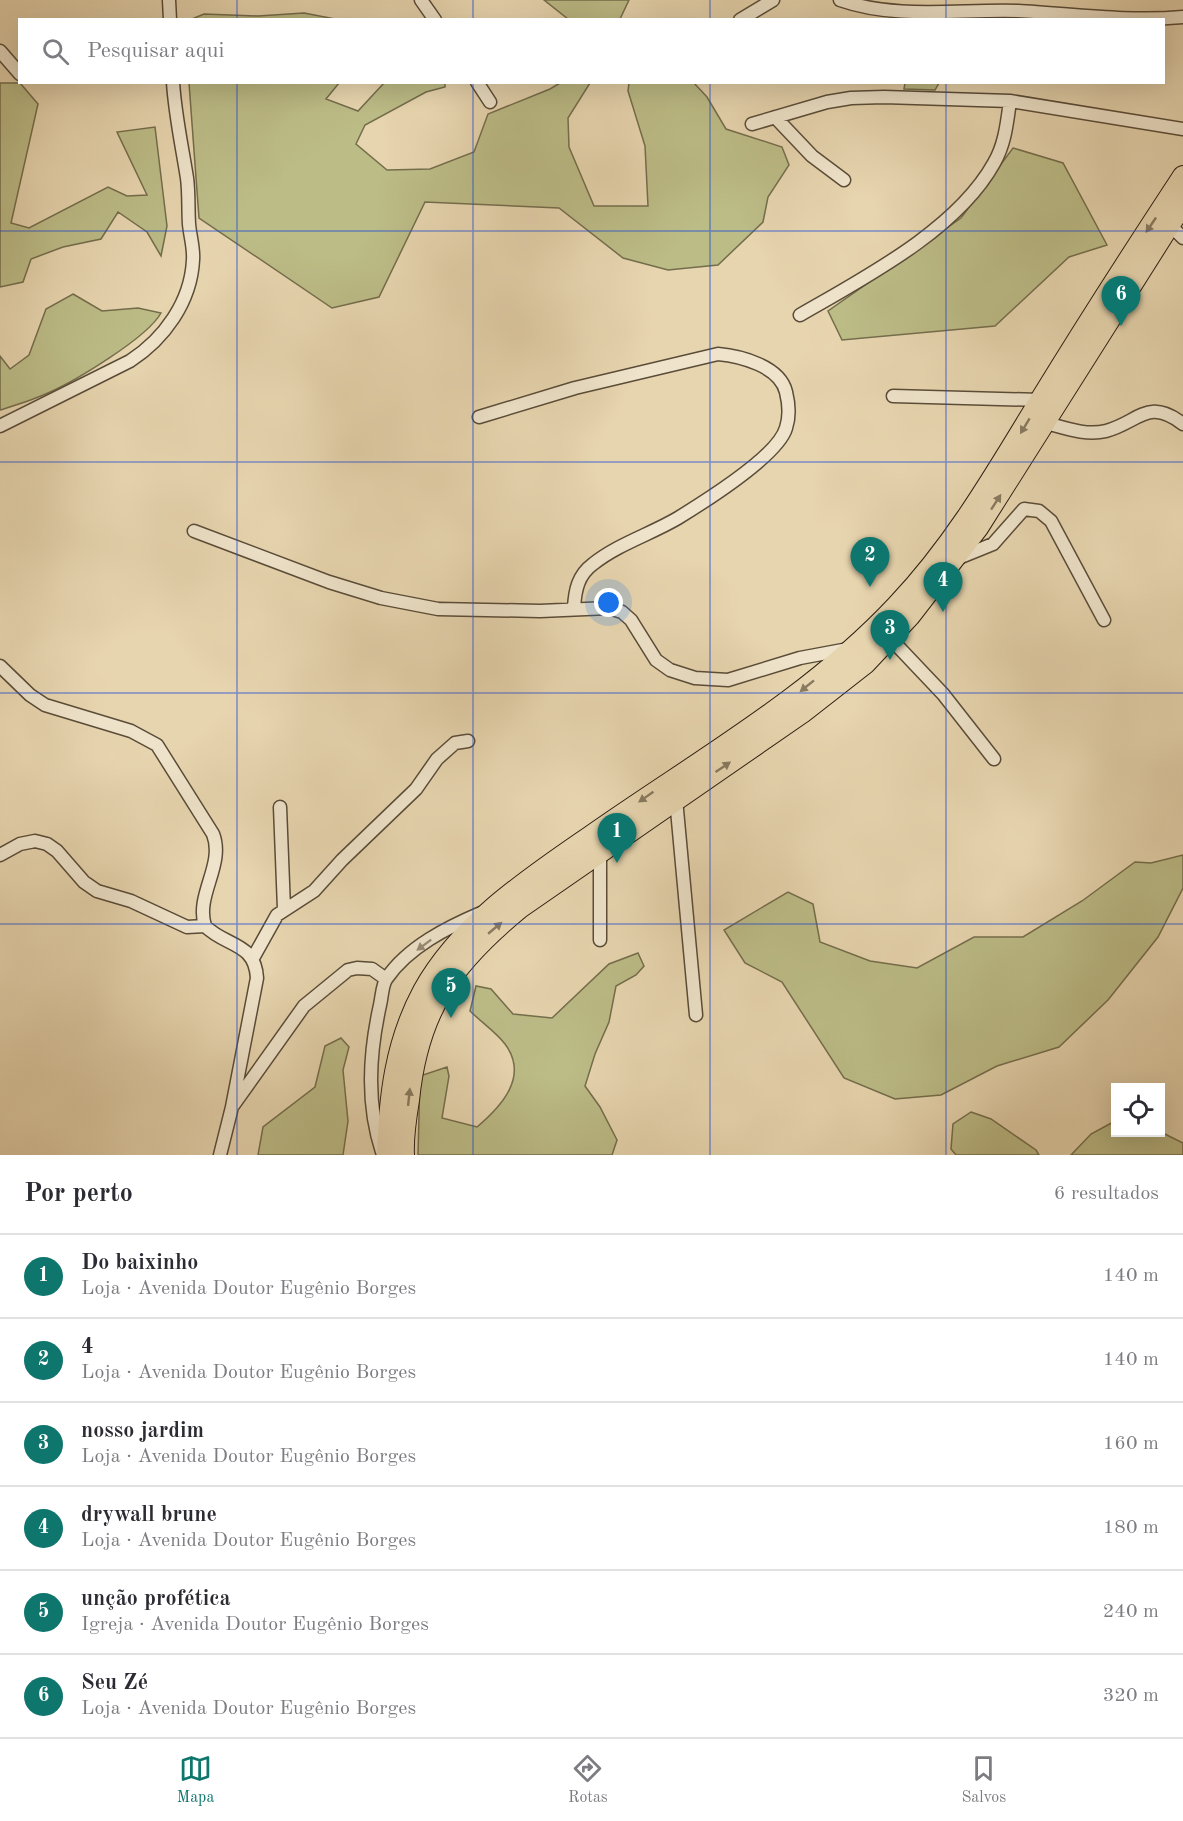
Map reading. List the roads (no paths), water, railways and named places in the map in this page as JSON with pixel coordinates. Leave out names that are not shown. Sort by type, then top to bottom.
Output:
[{"type":"highway","points":[[385,1155],[396,1061],[410,1018],[425,988],[448,956],[493,907],[643,799],[746,732],[803,690],[897,606],[967,520],[1116,277],[1183,176]]},
{"type":"highway","points":[[404,1155],[412,1068],[424,1027],[439,995],[461,963],[485,937],[520,908],[600,850],[802,713],[866,663],[910,616],[956,559],[1176,231],[1183,204]]},
{"type":"street","points":[[169,0],[170,18]]},
{"type":"street","points":[[421,0],[434,18]]},
{"type":"street","points":[[743,18],[773,0]]},
{"type":"street","points":[[840,0],[880,9],[952,13],[1015,11],[1108,18]]},
{"type":"street","points":[[1152,18],[1183,17]]},
{"type":"street","points":[[0,51],[18,72]]},
{"type":"street","points":[[0,426],[130,361],[149,349],[162,334],[182,303],[191,278],[193,259],[187,179],[180,146],[173,84]]},
{"type":"street","points":[[478,84],[490,102]]},
{"type":"street","points":[[752,124],[851,98],[1010,101],[1183,129]]},
{"type":"street","points":[[800,315],[892,261],[941,223],[962,202],[995,162],[1005,137],[1010,101]]},
{"type":"street","points":[[775,117],[812,156],[844,180]]},
{"type":"street","points":[[479,417],[575,388],[718,354],[740,356],[766,369],[785,386],[790,405],[786,429],[781,439],[762,459],[677,518],[592,564],[576,586],[574,608]]},
{"type":"street","points":[[893,396],[1040,400]]},
{"type":"street","points":[[1046,423],[1089,433],[1107,430],[1143,413],[1164,411],[1183,424]]},
{"type":"street","points":[[956,559],[993,544],[1024,508],[1040,511],[1052,521],[1104,620]]},
{"type":"street","points":[[194,531],[329,582],[381,598],[438,609],[609,608],[622,612],[644,638],[656,660],[670,670],[695,678],[728,680],[800,658],[852,648]]},
{"type":"street","points":[[889,637],[943,694],[994,759]]},
{"type":"street","points":[[0,666],[30,695],[45,705],[130,731],[153,742],[162,751],[218,846],[204,904],[205,926]]},
{"type":"street","points":[[220,1155],[232,1107],[257,978],[253,958],[277,915],[295,906],[314,891],[342,860],[416,789],[437,759],[455,743],[468,741]]},
{"type":"street","points":[[676,798],[696,1016]]},
{"type":"street","points":[[280,807],[285,909]]},
{"type":"street","points":[[0,855],[20,844],[35,841],[47,844],[57,851],[84,882],[97,891],[131,901],[187,927],[205,926],[253,958]]},
{"type":"street","points":[[600,850],[600,940]]},
{"type":"street","points":[[385,1155],[376,1136],[370,1092],[372,1041],[386,979],[410,955],[441,932],[493,907]]},
{"type":"street","points":[[232,1107],[304,1006],[333,980],[357,968],[372,969],[386,979]]},
{"type":"place","name":"Seu Zé","points":[[1121,326]]},
{"type":"place","name":"4","points":[[870,587]]},
{"type":"place","name":"drywall brune","points":[[943,612]]},
{"type":"place","name":"nosso jardim","points":[[890,660]]},
{"type":"place","name":"Do baixinho","points":[[617,863]]},
{"type":"place","name":"unção profética","points":[[451,1018]]}]
